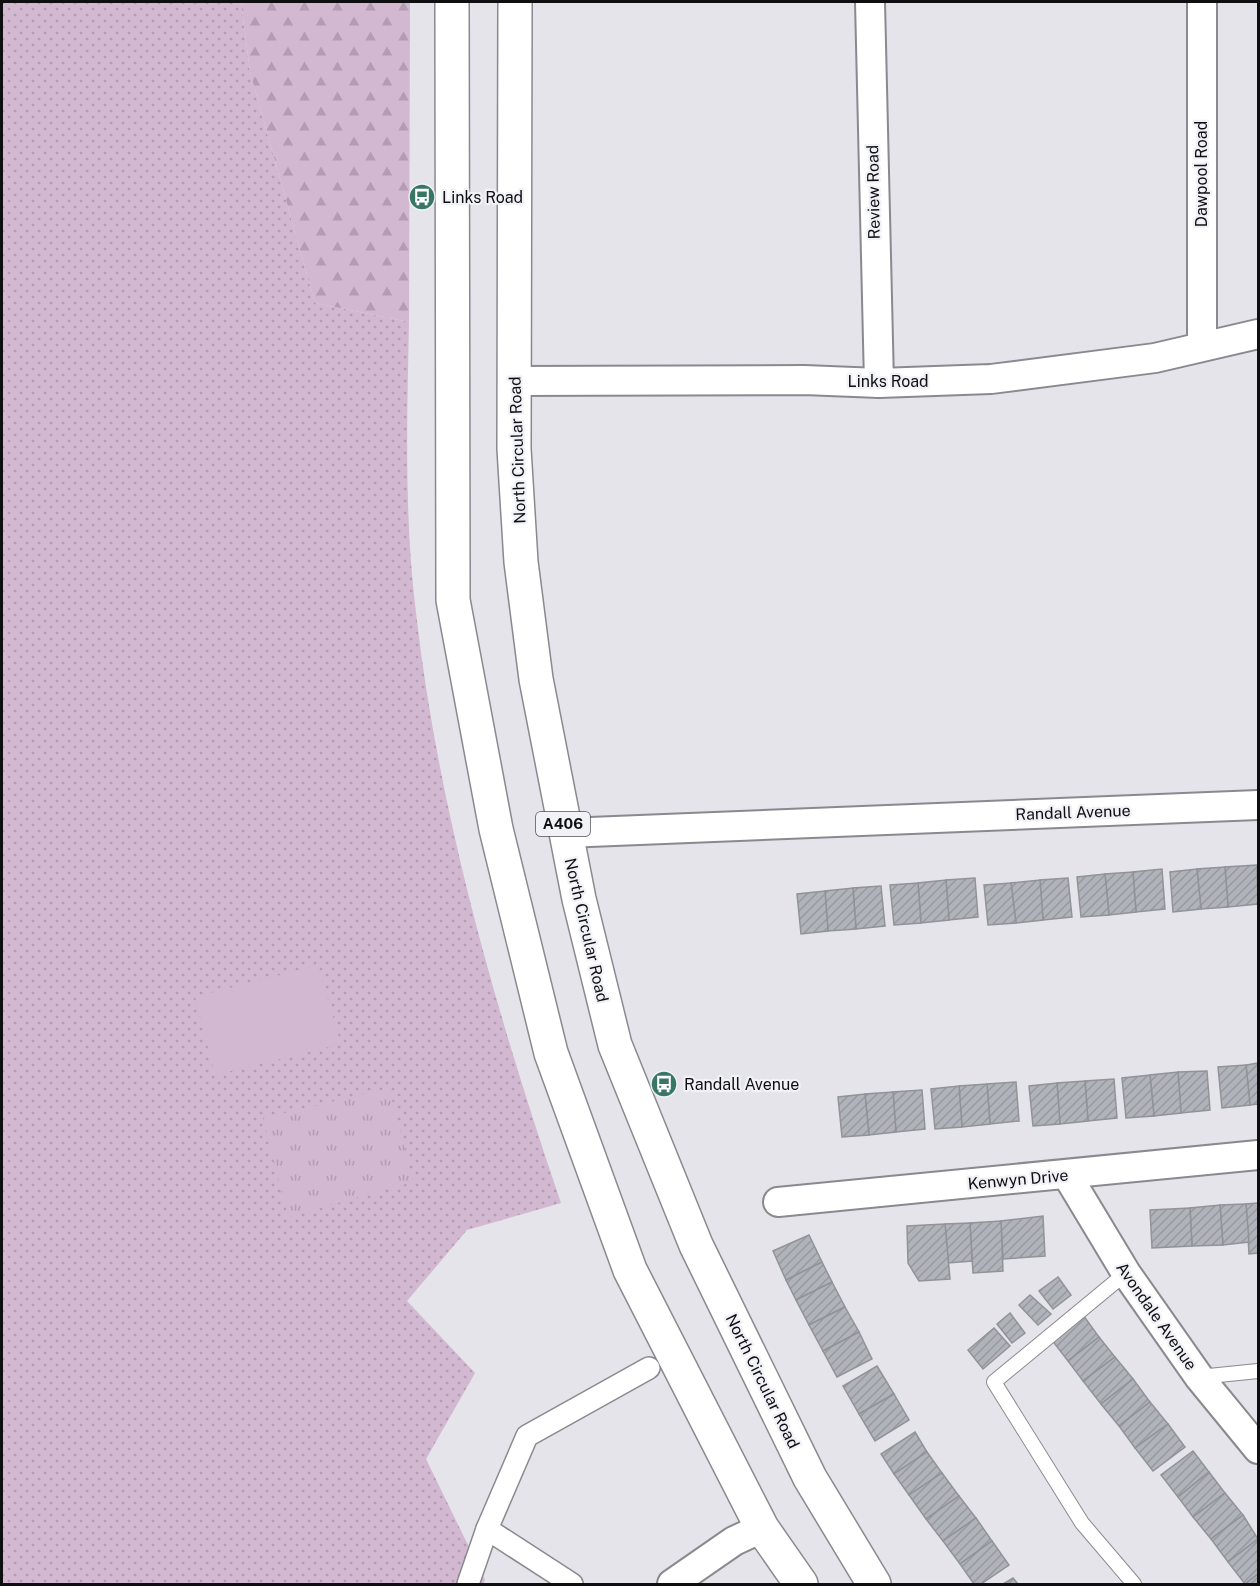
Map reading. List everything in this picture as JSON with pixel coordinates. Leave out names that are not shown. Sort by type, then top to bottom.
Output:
[{"type":"highway","points":[[452,2],[453,600],[496,829],[551,1053],[630,1270],[762,1528],[801,1584]]},
{"type":"highway","name":"North Circular Road","points":[[515,2],[514,449],[521,562],[536,679],[565,833],[615,1045],[692,1234],[810,1478],[874,1584]]},
{"type":"street","name":"Review Road","points":[[870,2],[879,383]]},
{"type":"street","name":"Dawpool Road","points":[[1202,2],[1202,346]]},
{"type":"street","name":"Links Road","points":[[514,381],[804,380],[879,383],[992,380],[1155,358],[1258,333]]},
{"type":"street","name":"Randall Avenue","points":[[565,833],[1258,805]]},
{"type":"street","name":"Kenwyn Drive","points":[[778,1202],[1258,1155]]},
{"type":"street","name":"Avondale Avenue","points":[[1067,1175],[1126,1273],[1199,1377],[1258,1449]]},
{"type":"street","points":[[468,1584],[527,1436],[649,1368]]},
{"type":"street","points":[[672,1584],[734,1541],[762,1528]]},
{"type":"street","points":[[488,1529],[572,1584]]},
{"type":"lane","points":[[1126,1273],[994,1382],[1082,1523],[1134,1584]]},
{"type":"lane","points":[[1199,1377],[1258,1371]]},
{"type":"green space","points":[[2,2],[241,2],[250,72],[315,303],[409,322],[407,468],[410,540],[412,577],[426,688],[439,763],[473,912],[514,1058],[561,1203],[467,1230],[407,1301],[475,1373],[426,1459],[485,1580],[483,1584],[2,1584]]},
{"type":"green space","points":[[241,2],[410,2],[409,322],[315,303],[250,72]]},
{"type":"green space","points":[[318,965],[341,1044],[215,1075],[195,997]]},
{"type":"green space","points":[[389,1088],[413,1182],[288,1217],[263,1118]]},
{"type":"building","points":[[1257,865],[1258,904],[1228,907],[1225,867]]},
{"type":"building","points":[[1225,867],[1228,907],[1201,909],[1197,869]]},
{"type":"building","points":[[1162,869],[1165,909],[1136,912],[1133,872]]},
{"type":"building","points":[[1197,869],[1201,909],[1173,912],[1170,872]]},
{"type":"building","points":[[1133,872],[1136,912],[1109,915],[1105,874]]},
{"type":"building","points":[[1105,874],[1109,915],[1081,917],[1077,877]]},
{"type":"building","points":[[975,878],[978,917],[949,920],[946,880]]},
{"type":"building","points":[[1068,878],[1072,917],[1043,920],[1040,880]]},
{"type":"building","points":[[946,880],[949,920],[921,923],[918,883]]},
{"type":"building","points":[[1040,880],[1043,920],[1016,923],[1011,883]]},
{"type":"building","points":[[918,883],[921,923],[894,925],[890,885]]},
{"type":"building","points":[[1011,883],[1016,923],[988,925],[984,885]]},
{"type":"building","points":[[881,886],[885,926],[856,929],[853,888]]},
{"type":"building","points":[[853,888],[856,929],[828,931],[825,891]]},
{"type":"building","points":[[825,891],[828,931],[801,934],[797,894]]},
{"type":"building","points":[[1258,1063],[1258,1104],[1250,1105],[1246,1065]]},
{"type":"building","points":[[1246,1065],[1250,1105],[1222,1108],[1218,1067]]},
{"type":"building","points":[[1207,1071],[1210,1110],[1181,1113],[1178,1072]]},
{"type":"building","points":[[1178,1072],[1181,1113],[1154,1116],[1150,1075]]},
{"type":"building","points":[[1150,1075],[1154,1116],[1126,1118],[1122,1078]]},
{"type":"building","points":[[1114,1079],[1117,1118],[1088,1121],[1085,1081]]},
{"type":"building","points":[[1085,1081],[1088,1121],[1060,1124],[1057,1083]]},
{"type":"building","points":[[1016,1082],[1019,1121],[990,1124],[987,1084]]},
{"type":"building","points":[[1057,1083],[1060,1124],[1033,1126],[1029,1086]]},
{"type":"building","points":[[987,1084],[990,1124],[962,1127],[959,1086]]},
{"type":"building","points":[[959,1086],[962,1127],[935,1129],[931,1089]]},
{"type":"building","points":[[922,1090],[925,1129],[896,1132],[893,1092]]},
{"type":"building","points":[[893,1092],[896,1132],[869,1135],[865,1094]]},
{"type":"building","points":[[865,1094],[869,1135],[842,1137],[838,1097]]},
{"type":"building","points":[[1258,1203],[1258,1253],[1249,1254],[1246,1204]]},
{"type":"building","points":[[1246,1204],[1249,1242],[1223,1245],[1220,1205]]},
{"type":"building","points":[[1220,1205],[1223,1245],[1192,1246],[1190,1208]]},
{"type":"building","points":[[1190,1208],[1192,1246],[1152,1248],[1150,1210]]},
{"type":"building","points":[[1043,1216],[1045,1256],[1003,1259],[1001,1221]]},
{"type":"building","points":[[1001,1221],[1003,1271],[973,1273],[970,1223]]},
{"type":"building","points":[[970,1223],[972,1261],[948,1263],[945,1224]]},
{"type":"building","points":[[945,1224],[950,1279],[919,1281],[908,1263],[907,1226]]},
{"type":"building","points":[[809,1235],[822,1262],[786,1280],[773,1251]]},
{"type":"building","points":[[822,1262],[832,1282],[796,1300],[786,1280]]},
{"type":"building","points":[[1058,1277],[1071,1295],[1053,1309],[1039,1291]]},
{"type":"building","points":[[832,1282],[845,1307],[809,1325],[796,1300]]},
{"type":"building","points":[[1030,1295],[1051,1314],[1038,1325],[1019,1305]]},
{"type":"building","points":[[845,1307],[859,1332],[823,1351],[809,1325]]},
{"type":"building","points":[[1010,1313],[1025,1333],[1012,1343],[997,1324]]},
{"type":"building","points":[[1083,1315],[1099,1337],[1068,1361],[1051,1339]]},
{"type":"building","points":[[994,1328],[1010,1346],[983,1369],[968,1350]]},
{"type":"building","points":[[859,1332],[872,1359],[837,1377],[823,1351]]},
{"type":"building","points":[[1099,1337],[1115,1357],[1083,1381],[1068,1361]]},
{"type":"building","points":[[1115,1357],[1133,1379],[1101,1404],[1083,1381]]},
{"type":"building","points":[[877,1366],[894,1394],[859,1414],[843,1386]]},
{"type":"building","points":[[1133,1379],[1150,1402],[1119,1426],[1101,1404]]},
{"type":"building","points":[[894,1394],[909,1420],[875,1441],[859,1414]]},
{"type":"building","points":[[1150,1402],[1168,1424],[1135,1448],[1119,1426]]},
{"type":"building","points":[[1168,1424],[1185,1447],[1153,1471],[1135,1448]]},
{"type":"building","points":[[915,1432],[927,1452],[894,1474],[881,1454]]},
{"type":"building","points":[[1193,1451],[1209,1472],[1178,1497],[1161,1475]]},
{"type":"building","points":[[927,1452],[942,1473],[909,1495],[894,1474]]},
{"type":"building","points":[[1209,1472],[1225,1493],[1193,1517],[1178,1497]]},
{"type":"building","points":[[942,1473],[959,1496],[926,1519],[909,1495]]},
{"type":"building","points":[[1225,1493],[1243,1515],[1211,1539],[1193,1517]]},
{"type":"building","points":[[959,1496],[976,1518],[943,1541],[926,1519]]},
{"type":"building","points":[[1243,1515],[1258,1539],[1228,1562],[1211,1539]]},
{"type":"building","points":[[976,1518],[992,1541],[960,1564],[943,1541]]},
{"type":"building","points":[[1258,1539],[1258,1574],[1245,1584],[1228,1562]]},
{"type":"building","points":[[992,1541],[1009,1565],[981,1584],[974,1584],[960,1564]]},
{"type":"building","points":[[1258,1574],[1258,1584],[1245,1584]]},
{"type":"building","points":[[1013,1578],[1018,1584],[1003,1584]]},
{"type":"place","name":"Links Road","points":[[422,197]]},
{"type":"place","name":"Randall Avenue","points":[[664,1084]]}]
